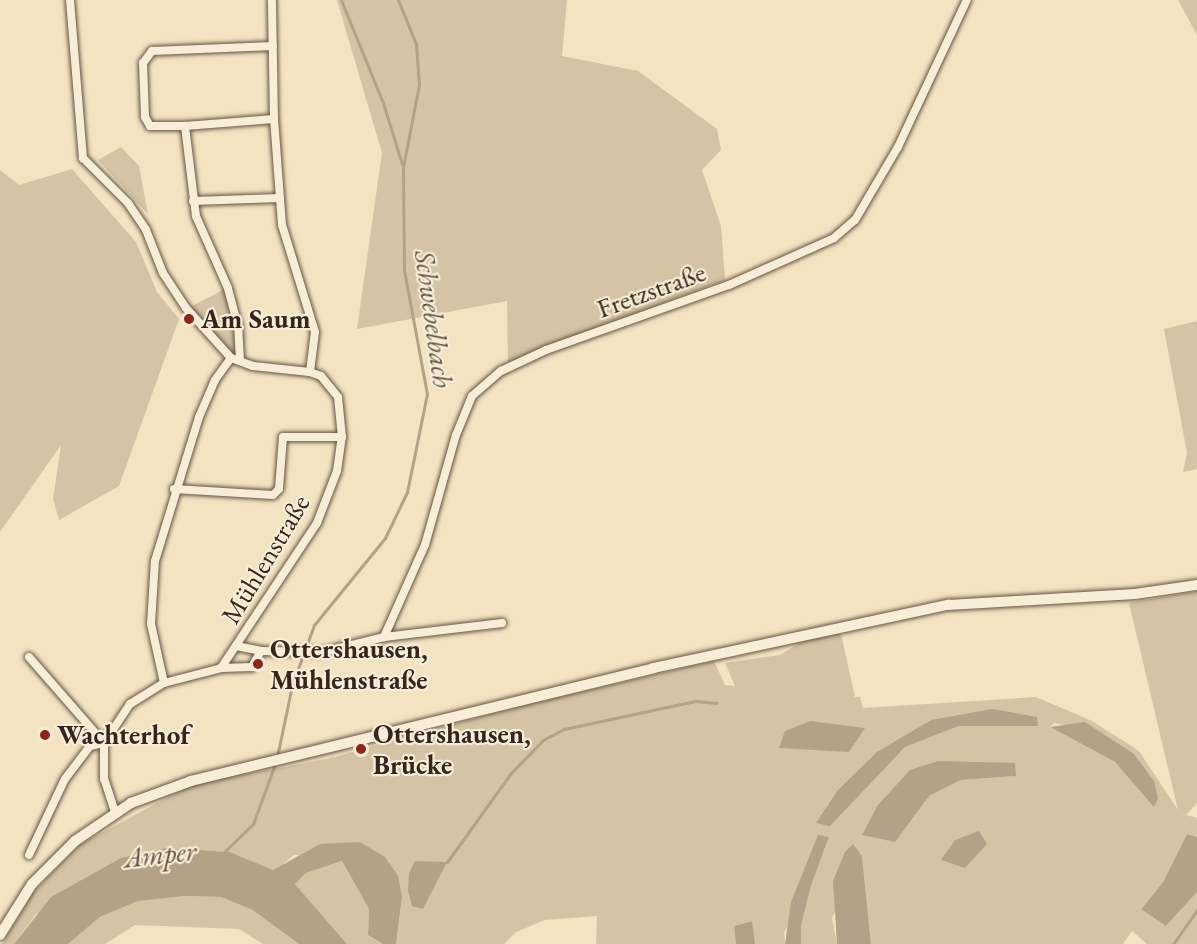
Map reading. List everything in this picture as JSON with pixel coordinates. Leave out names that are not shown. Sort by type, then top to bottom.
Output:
[{"type":"main road","points":[[0,935],[32,884],[52,862],[115,812],[160,791],[278,757],[653,668],[948,605],[1135,594],[1197,585]]},
{"type":"street","points":[[70,0],[83,158],[128,203],[146,230],[163,273],[186,308],[231,358],[310,372],[315,332],[282,225],[274,118],[272,0]]},
{"type":"street","name":"Fretzstraße","points":[[384,637],[425,546],[456,435],[472,396],[501,371],[546,350],[729,285],[834,238],[855,220],[898,147],[967,0]]},
{"type":"street","points":[[273,46],[152,51],[143,63],[145,117],[150,126],[160,128],[274,118]]},
{"type":"street","points":[[185,126],[193,201],[228,288],[238,326],[240,361]]},
{"type":"street","points":[[193,201],[280,198]]},
{"type":"street","points":[[164,683],[151,624],[155,561],[174,489],[211,389],[231,358]]},
{"type":"street","name":"Mühlenstraße","points":[[221,668],[316,523],[337,471],[342,437],[338,397],[321,376],[310,372]]},
{"type":"street","points":[[174,489],[273,495],[279,489],[283,437],[342,437]]},
{"type":"street","points":[[236,646],[261,651],[310,652],[384,637],[502,623]]},
{"type":"street","points":[[115,812],[104,779],[104,743],[119,717],[148,692],[164,683],[221,668],[252,667],[261,651]]},
{"type":"street","points":[[29,657],[104,743]]},
{"type":"street","points":[[29,855],[66,779],[90,746],[104,743]]},
{"type":"shaded area","points":[[337,0],[567,0],[562,56],[638,71],[717,129],[721,150],[702,170],[721,226],[725,280],[508,362],[507,301],[357,329],[382,153]]},
{"type":"shaded area","points":[[1178,0],[1197,0],[1197,35]]},
{"type":"shaded area","points":[[121,147],[139,166],[148,214],[98,160]]},
{"type":"shaded area","points":[[72,169],[136,242],[157,292],[179,319],[119,486],[59,520],[53,499],[61,445],[0,532],[0,170],[19,185]]},
{"type":"shaded area","points":[[227,288],[237,327],[239,359],[232,356],[190,307]]},
{"type":"shaded area","points":[[1197,321],[1197,469],[1183,472],[1187,453],[1164,329]]},
{"type":"shaded area","points":[[1197,591],[1197,803],[1186,815],[1197,818],[1197,837],[1187,834],[1163,882],[1141,908],[1166,926],[1197,892],[1197,944],[1147,944],[1132,931],[1123,944],[871,944],[862,856],[832,918],[837,944],[801,944],[801,926],[811,886],[829,838],[784,933],[785,944],[755,944],[751,921],[734,926],[736,944],[596,944],[597,916],[545,920],[516,932],[504,944],[396,944],[402,897],[385,857],[294,855],[274,871],[230,852],[167,848],[36,914],[14,944],[2,944],[33,893],[81,844],[193,784],[327,759],[533,703],[714,661],[725,685],[735,686],[725,663],[780,655],[803,641],[841,634],[855,697],[860,697],[863,708],[1036,697],[1092,721],[1139,751],[1178,810],[1129,603]],"holes":[[[1037,717],[1037,726],[959,726],[905,747],[867,784],[816,823],[837,791],[930,720]],[[1054,723],[1069,726],[1154,781],[1154,806],[1115,762],[1050,727]],[[938,761],[1016,776],[961,780],[929,796]]]},
{"type":"shaded area","points":[[342,861],[369,909],[368,935],[383,944],[347,944],[295,884],[306,873]]},
{"type":"shaded area","points":[[186,896],[221,897],[254,910],[299,944],[263,944],[239,929],[135,925],[105,944],[68,944],[100,917],[138,901]]},
{"type":"water","points":[[992,709],[1037,717],[1038,726],[959,726],[905,747],[830,826],[816,823],[837,791],[877,752],[931,720]]},
{"type":"water","points":[[810,721],[865,728],[849,752],[779,748],[785,731]]},
{"type":"water","points":[[1085,722],[1134,754],[1154,781],[1158,798],[1154,807],[1115,762],[1050,727]]},
{"type":"water","points":[[938,761],[1015,763],[1016,776],[961,780],[929,796],[895,842],[862,835],[878,805],[910,770]]},
{"type":"water","points":[[979,831],[987,844],[965,868],[941,860],[955,840]]},
{"type":"water","points":[[1187,834],[1197,837],[1197,892],[1166,926],[1141,909],[1163,882]]},
{"type":"water","points":[[818,835],[829,837],[811,886],[801,926],[801,944],[785,944],[791,902]]},
{"type":"water","name":"Amper","points":[[360,842],[385,857],[398,876],[402,897],[396,944],[383,944],[368,935],[369,909],[342,861],[306,873],[295,884],[347,944],[299,944],[253,910],[221,897],[186,896],[138,901],[100,917],[68,944],[14,944],[51,897],[121,858],[167,848],[230,852],[273,870],[320,844]]},
{"type":"water","points":[[853,844],[862,856],[871,944],[837,944],[833,881],[845,852]]},
{"type":"water","points":[[415,861],[447,862],[423,909],[412,906],[408,891],[409,873]]},
{"type":"water","points":[[752,921],[755,944],[736,944],[734,926]]},
{"type":"waterway","points":[[341,0],[383,103],[402,164]]},
{"type":"waterway","name":"Schwebelbach","points":[[277,757],[292,685],[314,625],[385,538],[407,492],[427,394],[404,270],[403,167],[419,85],[416,44],[398,0]]},
{"type":"waterway","points":[[447,862],[511,773],[543,740],[564,729],[695,701],[717,703]]},
{"type":"waterway","name":"Schwebelbach","points":[[222,854],[253,824],[275,764]]},
{"type":"waterway","points":[[1173,944],[1197,910]]},
{"type":"place","name":"Am Saum","points":[[189,319]]},
{"type":"place","name":"Ottershausen, Mühlenstraße","points":[[258,664]]},
{"type":"place","name":"Wachterhof","points":[[45,735]]},
{"type":"place","name":"Ottershausen, Brücke","points":[[361,749]]}]
